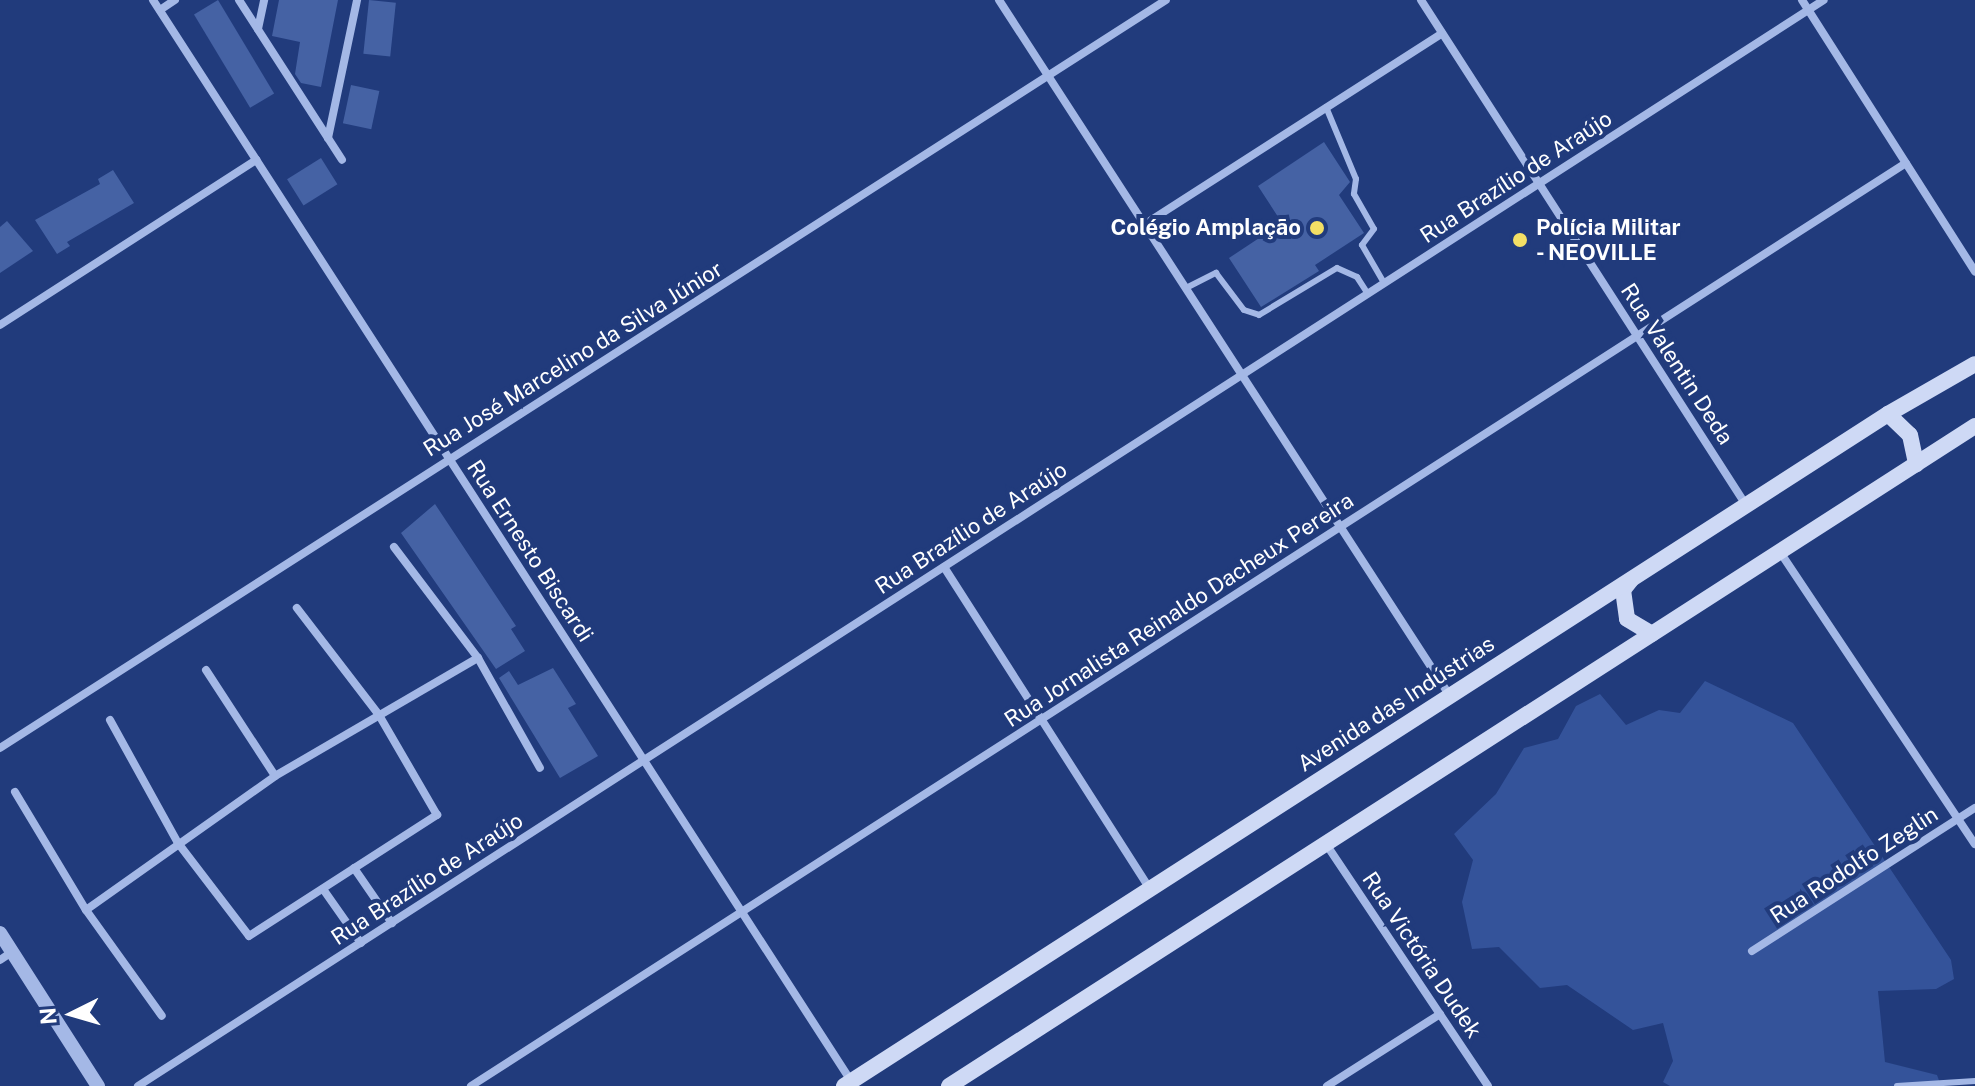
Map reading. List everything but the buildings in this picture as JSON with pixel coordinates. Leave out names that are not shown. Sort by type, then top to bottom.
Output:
[{"type":"main road","name":"Avenida das Indústrias","points":[[848,1084],[1888,414],[1975,364]]},
{"type":"main road","points":[[1888,414],[1910,435],[1916,464]]},
{"type":"main road","points":[[949,1086],[1975,426]]},
{"type":"main road","points":[[1632,578],[1623,590],[1622,606],[1636,628],[1652,634]]},
{"type":"street","name":"Rua Ernesto Biscardi","points":[[153,0],[742,912],[848,1084]]},
{"type":"street","points":[[160,10],[175,0]]},
{"type":"street","points":[[239,0],[342,160]]},
{"type":"street","points":[[258,29],[264,0]]},
{"type":"street","points":[[328,139],[357,0]]},
{"type":"street","points":[[999,0],[1450,696]]},
{"type":"street","name":"Rua José Marcelino da Silva Júnior","points":[[0,748],[1166,0]]},
{"type":"street","name":"Rua Valentin Deda","points":[[1421,0],[1746,505]]},
{"type":"street","points":[[1802,0],[1975,272]]},
{"type":"street","name":"Rua Brazílio de Araújo","points":[[138,1086],[1824,0]]},
{"type":"street","points":[[1145,224],[1442,33]]},
{"type":"street","points":[[0,325],[256,160]]},
{"type":"street","name":"Rua Jornalista Reinaldo Dacheux Pereira","points":[[471,1086],[1906,163]]},
{"type":"street","points":[[394,547],[478,658],[540,768]]},
{"type":"street","points":[[1780,552],[1975,844]]},
{"type":"street","points":[[944,567],[1150,889]]},
{"type":"street","points":[[110,720],[178,843],[249,936],[437,815],[379,715],[297,608]]},
{"type":"street","points":[[86,910],[275,776],[478,658]]},
{"type":"street","points":[[206,670],[275,776]]},
{"type":"street","points":[[15,792],[86,910],[162,1016]]},
{"type":"street","name":"Rua Rodolfo Zeglin","points":[[1752,951],[1975,808]]},
{"type":"street","name":"Rua Victória Dudek","points":[[1326,843],[1488,1086]]},
{"type":"street","points":[[354,868],[392,923]]},
{"type":"street","points":[[323,889],[361,943]]},
{"type":"street","points":[[0,933],[6,956],[98,1086]]},
{"type":"street","points":[[1327,1086],[1440,1014]]},
{"type":"lane","points":[[1326,107],[1356,179],[1354,194],[1374,229],[1362,245],[1384,283]]},
{"type":"lane","points":[[1186,288],[1216,273],[1244,310],[1259,315],[1337,268],[1357,277],[1368,294]]},
{"type":"lane","points":[[1897,1086],[1975,1081]]},
{"type":"shaded area","points":[[1705,681],[1793,723],[1951,960],[1954,979],[1936,989],[1878,991],[1885,1062],[1937,1075],[1941,1086],[1670,1086],[1663,1082],[1673,1061],[1663,1023],[1633,1030],[1567,985],[1540,988],[1499,947],[1472,949],[1462,902],[1473,860],[1454,834],[1496,794],[1524,748],[1558,739],[1576,706],[1600,694],[1626,725],[1659,710],[1680,713]]},
{"type":"place","name":"Colégio Amplação","points":[[1317,228]]},
{"type":"place","name":"Polícia Militar - NEOVILLE","points":[[1520,240]]}]
